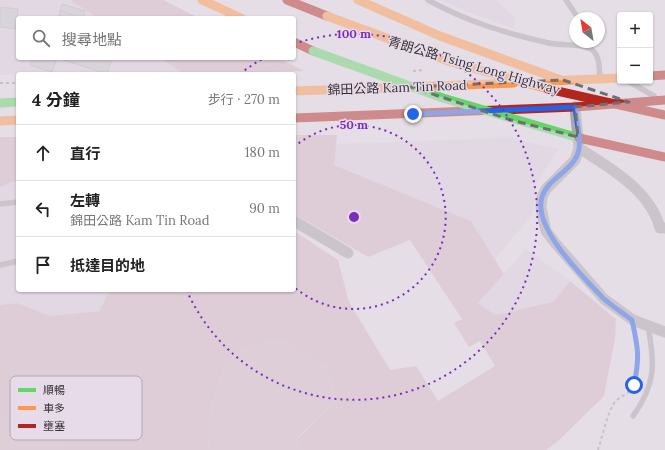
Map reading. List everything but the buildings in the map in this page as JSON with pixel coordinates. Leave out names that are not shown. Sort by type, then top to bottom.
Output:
[{"type":"main road","points":[[202,0],[237,16]]},
{"type":"main road","name":"青朗公路 Tsing Long Highway","points":[[288,0],[378,37],[439,58],[529,84],[665,115]]},
{"type":"main road","points":[[358,0],[440,36],[535,71],[665,115]]},
{"type":"main road","points":[[296,43],[355,68],[511,120],[665,157]]},
{"type":"main road","points":[[653,76],[665,75]]},
{"type":"main road","name":"錦田公路 Kam Tin Road","points":[[296,91],[617,78]]},
{"type":"main road","name":"錦田公路 Kam Tin Road","points":[[296,118],[575,107],[664,100]]},
{"type":"main road","points":[[0,103],[16,102]]},
{"type":"main road","points":[[0,121],[16,120]]},
{"type":"street","points":[[575,107],[579,148],[575,160],[546,189],[542,197],[540,208],[546,230],[570,261],[604,298],[632,320],[665,332]]},
{"type":"street","points":[[579,148],[607,165],[644,197],[653,209],[660,228],[665,228]]},
{"type":"street","points":[[296,222],[348,253]]},
{"type":"lane","points":[[428,0],[457,16],[514,35],[557,45],[569,45]]},
{"type":"lane","points":[[566,0],[574,12]]},
{"type":"lane","points":[[591,48],[597,57],[600,78]]},
{"type":"lane","points":[[634,84],[664,100]]},
{"type":"lane","points":[[0,204],[16,202]]},
{"type":"lane","points":[[0,265],[16,261]]},
{"type":"lane","points":[[633,416],[645,400],[652,380],[653,357],[648,326]]},
{"type":"path","points":[[0,83],[16,83]]},
{"type":"path","points":[[598,450],[610,410],[615,402],[630,391],[634,385],[639,362],[639,351],[632,320]]},
{"type":"highlighted area","points":[[563,80],[629,102],[575,107],[578,137],[511,120],[411,87]]},
{"type":"shaded area","points":[[0,0],[70,0],[96,16],[16,16],[16,60],[164,60],[182,72],[16,72],[16,75],[0,75]]},
{"type":"shaded area","points":[[70,0],[163,0],[195,16],[95,16]]},
{"type":"shaded area","points":[[443,0],[496,0],[515,18],[514,29],[468,12]]},
{"type":"shaded area","points":[[163,60],[282,60],[304,71],[264,72],[182,72]]},
{"type":"shaded area","points":[[296,135],[337,135],[334,165],[471,221],[504,274],[478,303],[495,315],[553,302],[570,281],[616,319],[615,338],[604,396],[557,442],[546,450],[303,450],[297,439],[337,400],[325,366],[285,340],[252,345],[226,362],[211,407],[208,450],[63,450],[61,441],[59,440],[142,440],[142,376],[10,376],[10,420],[0,418],[0,305],[17,303],[50,316],[99,311],[109,292],[296,292],[296,232],[338,260],[349,302],[390,370],[416,366],[438,401],[495,366],[480,341],[469,347],[454,323],[462,319],[410,240],[368,257],[296,215]]},
{"type":"shaded area","points":[[0,137],[16,137],[16,181],[0,187]]},
{"type":"shaded area","points":[[509,138],[559,149],[537,182],[532,215],[495,259],[471,221],[334,165],[335,144]]},
{"type":"shaded area","points":[[16,181],[16,292],[109,292],[99,311],[50,316],[17,303],[0,305],[0,187]]},
{"type":"shaded area","points":[[526,249],[570,281],[553,302],[495,315],[478,303]]},
{"type":"shaded area","points":[[286,340],[325,366],[337,400],[297,438],[303,450],[208,450],[211,407],[226,362],[252,345]]},
{"type":"shaded area","points":[[0,418],[10,420],[10,440],[59,440],[61,441],[63,450],[0,450]]},
{"type":"traffic: fast","points":[[313,51],[443,98],[579,138]]},
{"type":"traffic: fast","points":[[0,103],[16,102]]},
{"type":"traffic: slow","points":[[202,0],[237,16]]},
{"type":"traffic: slow","points":[[358,0],[440,36],[561,80]]},
{"type":"traffic: slow","points":[[327,16],[451,62],[548,89]]},
{"type":"traffic: slow","points":[[548,81],[617,78]]},
{"type":"traffic: slow","points":[[296,91],[514,83]]},
{"type":"traffic: slow","points":[[0,121],[16,120]]},
{"type":"traffic: jam","points":[[287,0],[327,16]]},
{"type":"traffic: jam","points":[[296,43],[313,51]]},
{"type":"traffic: jam","points":[[653,76],[665,75]]},
{"type":"traffic: jam","points":[[548,89],[665,115]]},
{"type":"traffic: jam","points":[[296,118],[575,107],[665,100]]},
{"type":"traffic: jam","points":[[579,138],[665,157]]},
{"type":"route","points":[[413,114],[575,107],[579,148],[575,160],[546,189],[542,197],[540,208],[542,218],[546,230],[556,244],[604,298],[632,320],[639,351],[639,362],[634,385]]}]
